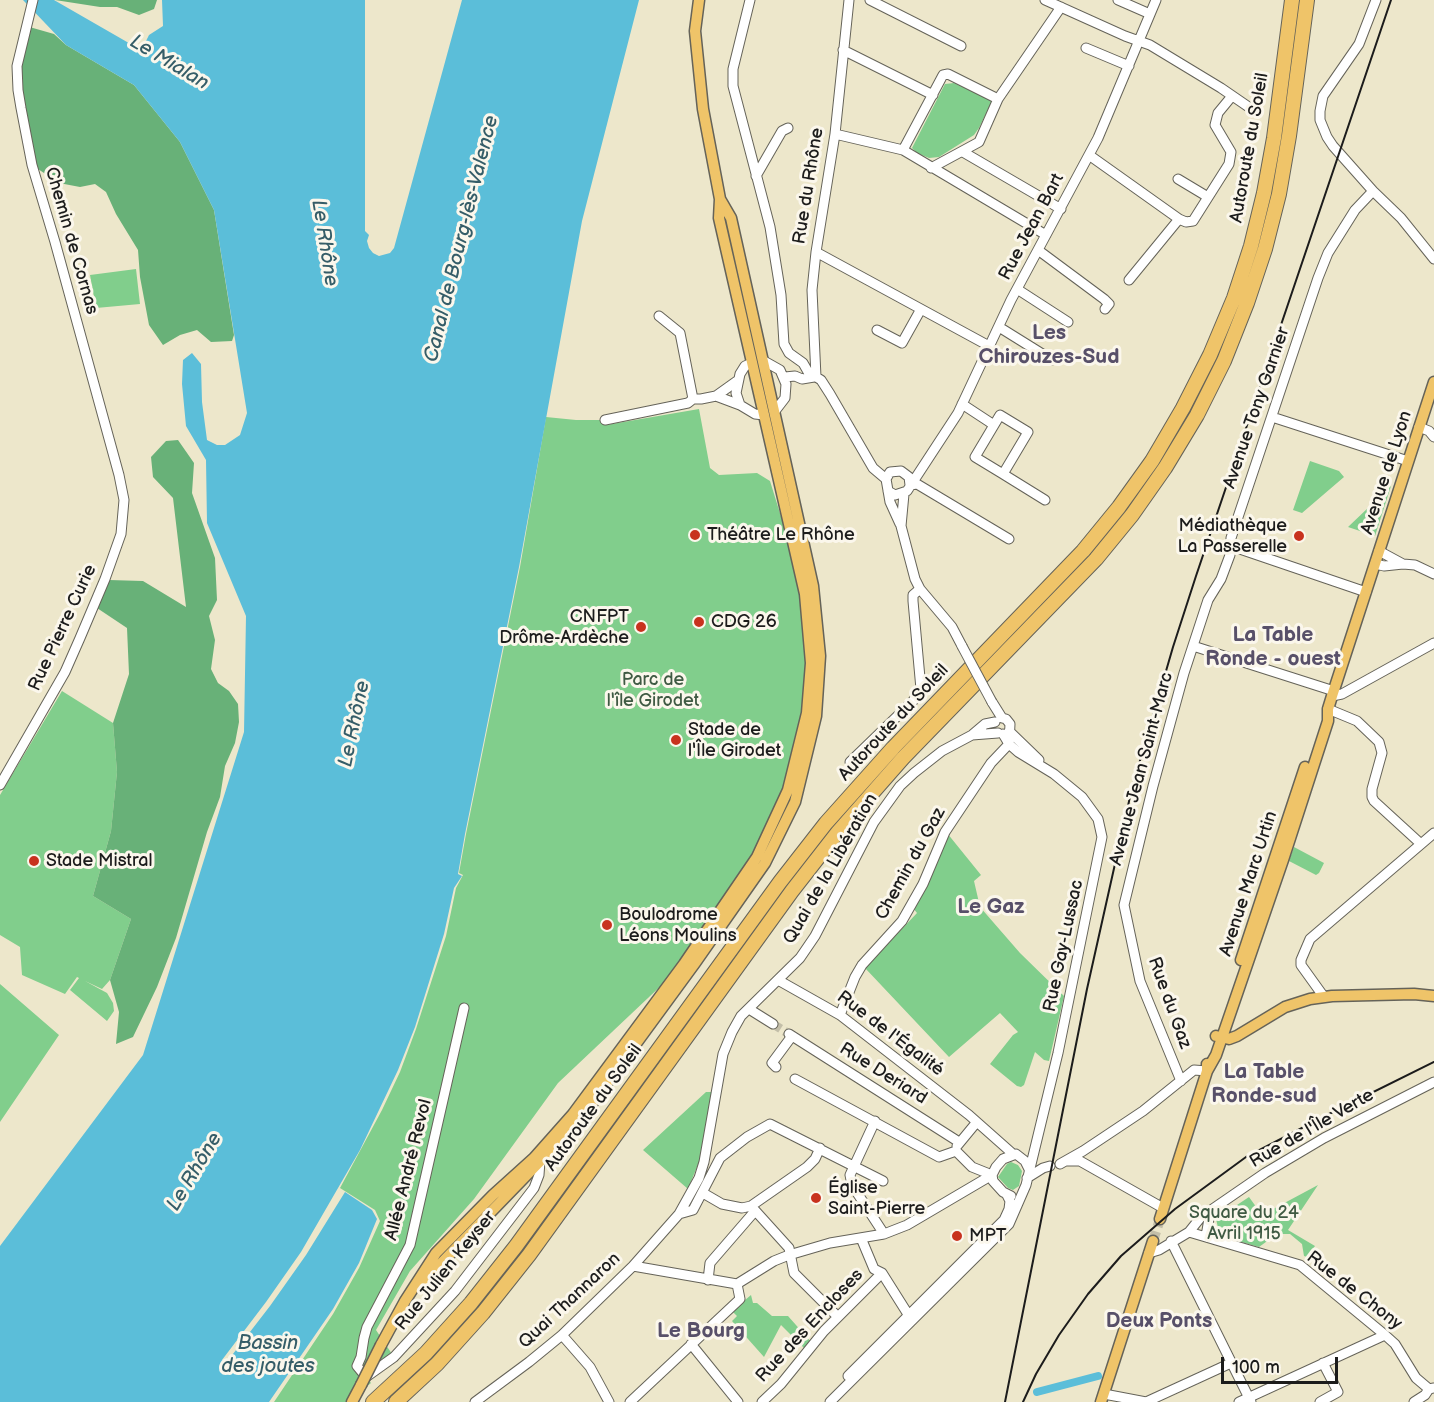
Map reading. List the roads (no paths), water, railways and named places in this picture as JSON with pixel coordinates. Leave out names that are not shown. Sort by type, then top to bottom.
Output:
[{"type":"highway","name":"Autoroute du Soleil","points":[[373,1402],[426,1353],[504,1262],[780,882],[826,823],[893,748],[1083,551],[1152,461],[1210,355],[1234,298],[1251,246],[1274,138],[1292,0]]},
{"type":"highway","name":"Autoroute du Soleil","points":[[396,1402],[437,1364],[483,1313],[529,1254],[792,891],[838,832],[903,758],[1096,559],[1132,515],[1165,468],[1197,415],[1224,360],[1247,303],[1265,249],[1279,195],[1289,136],[1307,0]]},
{"type":"main road","points":[[352,1402],[405,1301],[436,1253],[534,1158],[573,1114],[684,964],[757,857],[788,790],[807,713],[811,663],[805,594],[719,218],[720,199],[703,109],[694,31],[699,0]]},
{"type":"main road","points":[[405,1301],[580,1120],[765,863],[795,802],[816,716],[820,656],[813,586],[731,218],[720,199]]},
{"type":"main road","points":[[752,363],[764,361]]},
{"type":"main road","name":"Avenue de Lyon","points":[[1366,592],[1434,382]]},
{"type":"main road","points":[[764,414],[775,411]]},
{"type":"main road","points":[[1333,693],[1366,592]]},
{"type":"main road","name":"Avenue Marc Urtin","points":[[1160,1219],[1207,1071],[1207,1063],[1219,1037],[1321,719],[1328,709],[1333,693]]},
{"type":"main road","points":[[1219,1037],[1237,1036],[1285,1007],[1324,997],[1414,994],[1434,996]]},
{"type":"main road","points":[[1102,1398],[1153,1241]]},
{"type":"street","name":"Chemin de Cornas","points":[[33,0],[17,66],[21,108],[32,165],[56,242],[119,476]]},
{"type":"street","points":[[750,0],[733,69],[733,86],[772,238],[781,295],[784,344],[789,353],[803,363],[810,378]]},
{"type":"street","name":"Rue du Rhône","points":[[810,378],[812,295],[816,252],[835,134],[849,0]]},
{"type":"street","points":[[870,0],[961,46]]},
{"type":"street","points":[[1045,0],[1150,45],[1253,110]]},
{"type":"street","points":[[1118,0],[1150,14]]},
{"type":"street","name":"Rue Jean Bart","points":[[910,485],[962,404],[1017,289],[1089,155],[1156,0]]},
{"type":"street","points":[[1376,0],[1359,44],[1348,63],[1326,89],[1321,103],[1320,120],[1327,137],[1373,191],[1401,218],[1434,259]]},
{"type":"street","points":[[931,168],[979,142],[998,99],[1061,7]]},
{"type":"street","points":[[1086,48],[1129,66]]},
{"type":"street","points":[[843,50],[933,95]]},
{"type":"street","points":[[903,150],[943,75],[948,74],[998,99]]},
{"type":"street","points":[[1089,155],[1179,219],[1186,222],[1193,221],[1229,164],[1231,152],[1215,125],[1218,113],[1232,96]]},
{"type":"street","points":[[756,176],[782,130],[788,128]]},
{"type":"street","points":[[835,134],[903,150],[1046,235]]},
{"type":"street","points":[[963,152],[1061,208]]},
{"type":"street","points":[[1178,179],[1209,197]]},
{"type":"street","name":"Avenue Tony Garnier","points":[[1193,646],[1208,600],[1221,579],[1231,546],[1231,538],[1324,261],[1355,210],[1373,191]]},
{"type":"street","points":[[1129,280],[1179,219]]},
{"type":"street","points":[[1038,250],[1104,299],[1109,304],[1105,309]]},
{"type":"street","points":[[816,252],[989,346]]},
{"type":"street","points":[[1017,289],[1068,322]]},
{"type":"street","points":[[877,330],[902,343],[921,309]]},
{"type":"street","points":[[659,316],[680,333],[693,399]]},
{"type":"street","points":[[999,327],[1052,360]]},
{"type":"street","points":[[764,361],[780,370],[784,377],[787,391],[782,404],[775,411]]},
{"type":"street","points":[[740,405],[736,393],[737,381],[743,369],[752,363]]},
{"type":"street","points":[[784,377],[795,376],[821,380],[876,473],[886,479],[892,509],[901,526]]},
{"type":"street","points":[[787,391],[810,378]]},
{"type":"street","points":[[605,420],[688,403],[693,399],[716,396],[737,381]]},
{"type":"street","points":[[716,396],[740,405],[755,414],[764,414]]},
{"type":"street","points":[[962,404],[994,424]]},
{"type":"street","points":[[1003,474],[1028,432],[1000,415],[975,457],[1045,500]]},
{"type":"street","points":[[1272,417],[1408,461]]},
{"type":"street","points":[[1419,427],[1429,430],[1434,437]]},
{"type":"street","points":[[886,479],[893,471],[904,472],[925,464]]},
{"type":"street","points":[[904,472],[909,477],[910,485],[904,494],[901,526],[910,567],[920,589],[952,627],[993,704],[998,720],[995,730],[1004,733],[1010,722],[998,720]]},
{"type":"street","name":"Rue Pierre Curie","points":[[0,785],[65,672],[105,579],[121,534],[124,501],[119,476]]},
{"type":"street","points":[[910,485],[917,484],[1009,539]]},
{"type":"street","points":[[888,491],[895,495],[904,494]]},
{"type":"street","points":[[1231,546],[1366,592]]},
{"type":"street","points":[[1379,551],[1403,564]]},
{"type":"street","points":[[1373,569],[1403,564],[1415,565],[1434,574]]},
{"type":"street","points":[[850,762],[913,701],[921,689],[913,601],[913,595],[920,589]]},
{"type":"street","points":[[1193,646],[1333,693],[1342,694],[1434,643]]},
{"type":"street","name":"Avenue Jean Saint-Marc","points":[[1125,901],[1153,786],[1193,646]]},
{"type":"street","points":[[1328,709],[1357,721],[1379,742],[1382,753],[1372,789],[1374,801],[1421,844]]},
{"type":"street","name":"Quai de la Libération","points":[[679,1214],[699,1178],[725,1048],[741,1016],[800,958],[815,936],[874,822],[900,786],[929,760],[972,735],[985,724],[998,720]]},
{"type":"street","name":"Quai de la Libération","points":[[972,735],[1004,733]]},
{"type":"street","name":"Rue Gay-Lussac","points":[[1004,733],[1009,744],[1018,752],[1054,774]]},
{"type":"street","name":"Rue Gay-Lussac","points":[[1004,733],[1082,797],[1098,819],[1102,837],[1058,1053],[1036,1141],[1024,1164]]},
{"type":"street","name":"Chemin du Gaz","points":[[840,1015],[855,976],[902,921],[923,884],[945,832],[991,763],[1009,744]]},
{"type":"street","points":[[0,765],[9,770]]},
{"type":"street","points":[[1324,997],[1302,965],[1301,960],[1310,939],[1434,833]]},
{"type":"street","name":"Rue du Gaz","points":[[1125,901],[1140,981],[1180,1081]]},
{"type":"street","name":"Rue de l'Égalité","points":[[778,980],[840,1015],[980,1124],[1024,1164]]},
{"type":"street","name":"Allée André Revol","points":[[357,1366],[367,1327],[410,1245],[464,1008]]},
{"type":"street","points":[[749,1008],[773,1024]]},
{"type":"street","name":"Rue Deriard","points":[[776,1067],[772,1063],[790,1035],[958,1147],[972,1167],[992,1175]]},
{"type":"street","points":[[1163,1208],[1080,1161],[1064,1162],[1143,1111],[1194,1070],[1207,1071]]},
{"type":"street","points":[[795,1079],[939,1157],[958,1147],[976,1123]]},
{"type":"street","name":"Rue de l'Île Verte","points":[[1189,1232],[1201,1218],[1296,1154],[1434,1082]]},
{"type":"street","points":[[875,1121],[850,1175],[852,1185],[884,1234]]},
{"type":"street","points":[[679,1214],[693,1210],[720,1158],[762,1127],[770,1124],[883,1181]]},
{"type":"street","points":[[910,1318],[1009,1224],[1016,1211],[1021,1192],[1024,1164],[1029,1148],[1036,1141]]},
{"type":"street","points":[[708,1280],[710,1263],[753,1209],[807,1167],[815,1159],[820,1148]]},
{"type":"street","points":[[1080,1161],[1083,1151]]},
{"type":"street","name":"Rue Julien Keyser","points":[[357,1366],[366,1377],[394,1357],[455,1291],[534,1188],[539,1175],[540,1161]]},
{"type":"street","points":[[633,1266],[737,1284],[774,1261],[789,1255],[830,1244],[884,1234],[907,1225],[992,1175],[1000,1161],[1046,1167],[1024,1164]]},
{"type":"street","points":[[822,1402],[838,1390],[910,1318],[1004,1220],[1010,1201],[995,1184],[992,1175]]},
{"type":"street","points":[[1007,1195],[1015,1196],[1021,1192]]},
{"type":"street","points":[[703,1193],[722,1204],[753,1209],[789,1248],[794,1273],[838,1317]]},
{"type":"street","points":[[1206,1236],[1210,1213]]},
{"type":"street","name":"Quai Thannaron","points":[[475,1402],[562,1335],[633,1266],[679,1214]]},
{"type":"street","points":[[1149,1253],[1159,1250],[1189,1232]]},
{"type":"street","name":"Rue de Chony","points":[[1189,1232],[1300,1265],[1395,1344],[1416,1378],[1432,1389]]},
{"type":"street","points":[[861,1238],[874,1269],[882,1273],[910,1318]]},
{"type":"street","points":[[1153,1241],[1169,1243]]},
{"type":"street","points":[[1169,1243],[1250,1400]]},
{"type":"street","name":"Rue des Encloses","points":[[762,1402],[781,1384],[824,1331],[882,1273]]},
{"type":"street","points":[[630,1402],[740,1299],[737,1284]]},
{"type":"street","points":[[562,1335],[590,1367],[609,1402]]},
{"type":"street","points":[[1239,1402],[1250,1400],[1385,1335]]},
{"type":"street","points":[[691,1344],[738,1402]]},
{"type":"street","points":[[1320,1402],[1338,1392],[1323,1363]]},
{"type":"street","points":[[1102,1398],[1146,1402],[1231,1364]]},
{"type":"street","points":[[1414,1402],[1432,1389]]},
{"type":"street","points":[[830,1402],[838,1390]]},
{"type":"street","points":[[838,1390],[846,1402]]},
{"type":"water","points":[[23,0],[54,0],[134,46],[144,45],[149,35],[163,26],[162,0],[365,0],[365,231],[369,235],[367,241],[369,248],[379,256],[390,253],[394,248],[462,0],[639,0],[582,221],[519,567],[465,834],[458,874],[462,876],[454,888],[444,934],[415,1027],[398,1070],[360,1150],[301,1252],[222,1360],[226,1363],[270,1306],[306,1255],[345,1192],[372,1210],[377,1219],[359,1263],[333,1309],[269,1402],[0,1402],[0,1246],[143,1055],[244,732],[246,616],[207,523],[206,460],[186,426],[182,384],[183,360],[192,353],[201,364],[202,402],[207,440],[217,445],[225,445],[240,435],[247,413],[214,210],[180,142],[134,85],[66,45]]},
{"type":"waterway","points":[[1037,1392],[1098,1376]]},
{"type":"tunnel","points":[[773,1024],[789,1034]]},
{"type":"tunnel","points":[[1153,1241],[1160,1219]]},
{"type":"railway","points":[[1005,1402],[1087,989],[1132,788],[1196,576],[1391,0]]},
{"type":"railway","points":[[1023,1402],[1036,1374],[1059,1335],[1088,1294],[1121,1256],[1175,1209],[1246,1157],[1434,1062]]},
{"type":"place","name":"Théâtre Le Rhône","points":[[695,535]]},
{"type":"place","name":"Médiathèque La Passerelle","points":[[1299,536]]},
{"type":"place","name":"CDG 26","points":[[699,622]]},
{"type":"place","name":"CNFPT Drôme-Ardèche","points":[[641,627]]},
{"type":"place","name":"Stade de l'Île Girodet","points":[[676,740]]},
{"type":"place","name":"Stade Mistral","points":[[34,861]]},
{"type":"place","name":"Boulodrome Léons Moulins","points":[[607,925]]},
{"type":"place","name":"Église Saint-Pierre","points":[[816,1198]]},
{"type":"place","name":"MPT","points":[[957,1236]]},
{"type":"district","name":"Les Chirouzes-Sud","points":[[1049,346]]},
{"type":"district","name":"La Table Ronde - ouest","points":[[1273,648]]},
{"type":"district","name":"Le Gaz","points":[[991,908]]},
{"type":"district","name":"La Table Ronde-sud","points":[[1264,1085]]},
{"type":"district","name":"Deux Ponts","points":[[1159,1322]]},
{"type":"district","name":"Le Bourg","points":[[701,1332]]},
{"type":"water label","name":"Le Mialan","points":[[169,63]]},
{"type":"water label","name":"Canal de Bourg-lès-Valence","points":[[462,239]]},
{"type":"water label","name":"Le Rhône","points":[[324,243]]},
{"type":"water label","name":"Le Rhône","points":[[355,724]]},
{"type":"water label","name":"Le Rhône","points":[[195,1172]]},
{"type":"water label","name":"Bassin des joutes","points":[[268,1356]]},
{"type":"park label","name":"Parc de l'île Girodet","points":[[653,690]]},
{"type":"park label","name":"Square du 24 Avril 1915","points":[[1244,1223]]}]
